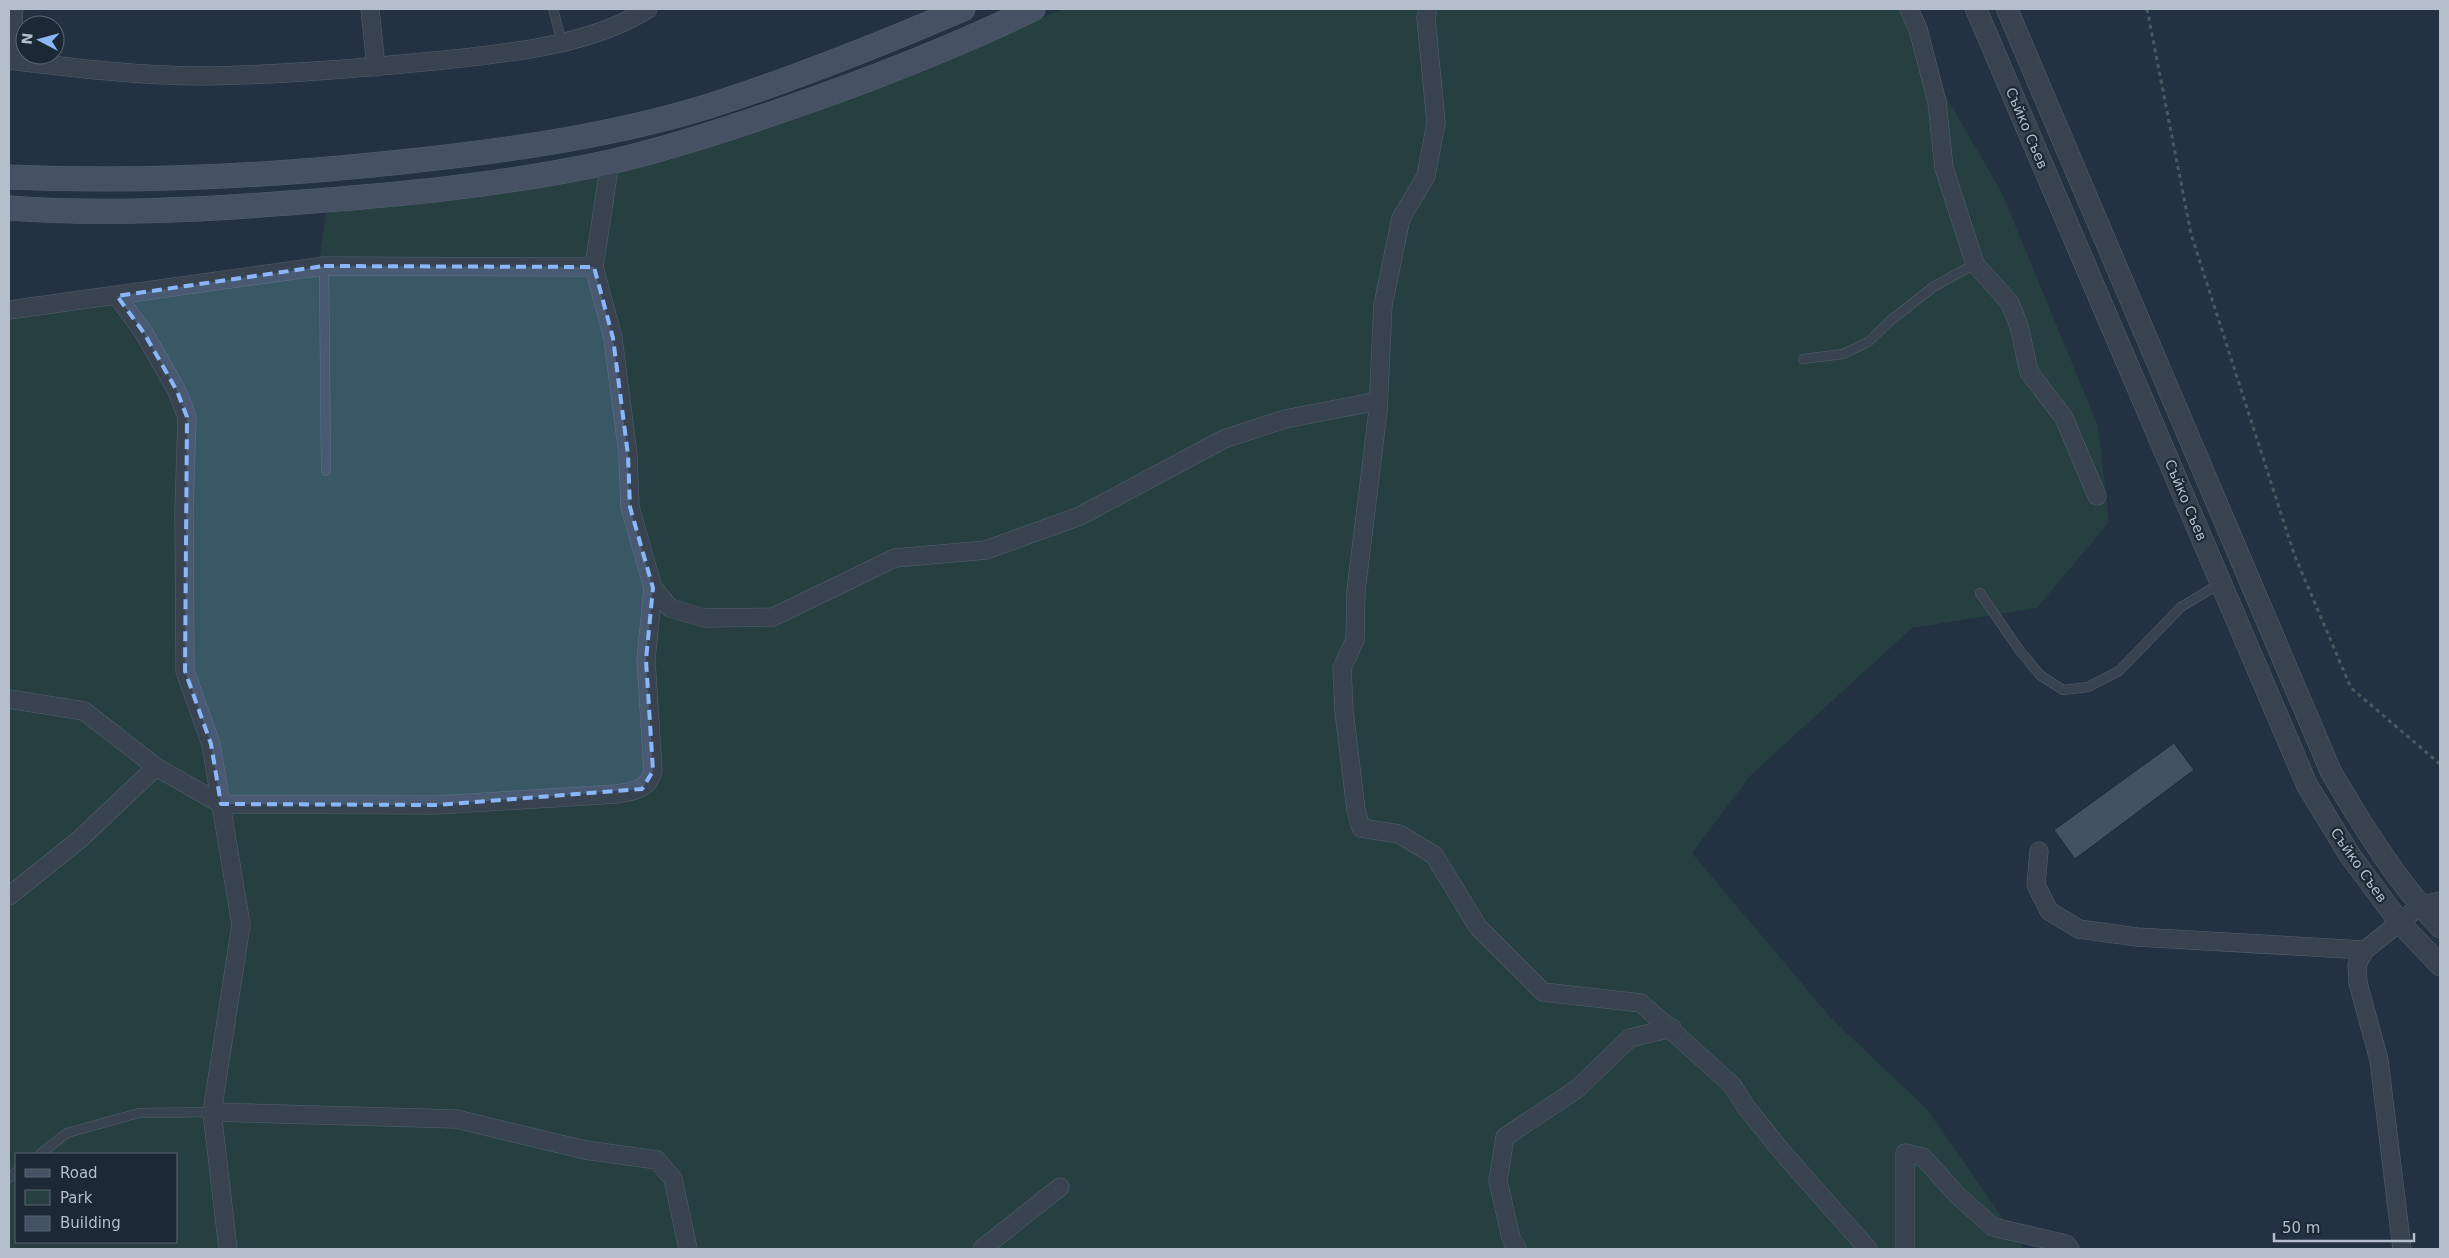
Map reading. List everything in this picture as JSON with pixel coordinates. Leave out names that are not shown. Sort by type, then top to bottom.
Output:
[{"type":"main road","points":[[9,177],[191,179],[338,169],[478,154],[604,132],[705,107],[855,55],[963,9]]},
{"type":"main road","points":[[9,208],[61,212],[193,210],[350,199],[483,183],[610,162],[713,134],[858,84],[989,30],[1033,9]]},
{"type":"street","points":[[14,9],[9,59],[100,71],[203,76],[292,73],[376,67],[475,56],[562,42],[628,21],[648,9]]},
{"type":"street","points":[[370,9],[376,67]]},
{"type":"street","points":[[1428,9],[1426,18],[1436,123],[1426,176],[1401,218],[1382,305],[1378,401],[1356,590],[1355,640],[1342,668],[1344,711],[1356,810],[1361,828],[1399,834],[1434,855],[1478,926],[1542,992],[1641,1003],[1672,1028],[1732,1085],[1746,1107],[1783,1153],[1868,1249]]},
{"type":"street","points":[[1909,9],[1918,29],[1937,102],[1944,168],[1975,264],[2010,303],[2019,326],[2030,372],[2064,418],[2097,496]]},
{"type":"street","name":"Съйко Съев","points":[[1976,9],[2307,785],[2348,854],[2400,923],[2440,966]]},
{"type":"street","name":"Съйко Съев","points":[[2007,9],[2330,772],[2372,841],[2430,904],[2440,927]]},
{"type":"street","points":[[9,698],[84,711],[156,767],[221,804],[436,805],[618,794],[642,789],[651,780],[653,771],[646,660],[653,588],[630,507],[628,455],[613,338],[594,268],[610,162]]},
{"type":"street","points":[[9,310],[324,266],[594,268]]},
{"type":"street","points":[[117,296],[144,333],[177,391],[187,417],[184,510],[184,671],[211,744],[241,924],[212,1112],[228,1249]]},
{"type":"street","points":[[653,588],[670,608],[704,618],[773,616],[895,558],[986,550],[1080,516],[1224,439],[1285,419],[1378,401]]},
{"type":"street","points":[[9,896],[80,840],[156,767]]},
{"type":"street","points":[[2039,850],[2036,885],[2049,911],[2079,929],[2137,937],[2365,950]]},
{"type":"street","points":[[2402,1249],[2379,1060],[2358,983],[2357,965],[2365,950],[2400,923],[2430,904]]},
{"type":"street","points":[[1517,1249],[1511,1238],[1498,1181],[1505,1137],[1577,1089],[1630,1038],[1672,1028]]},
{"type":"street","points":[[212,1112],[456,1120],[585,1150],[656,1160],[673,1179],[688,1249]]},
{"type":"street","points":[[1905,1249],[1905,1153],[1923,1157],[1957,1195],[1993,1227],[2066,1244],[2070,1249]]},
{"type":"street","points":[[982,1249],[1060,1187]]},
{"type":"lane","points":[[553,9],[562,42]]},
{"type":"lane","points":[[1803,359],[1843,354],[1868,342],[1890,321],[1933,287],[1975,264]]},
{"type":"lane","points":[[324,266],[326,471]]},
{"type":"lane","points":[[1980,593],[2020,651],[2040,674],[2063,690],[2088,687],[2119,671],[2181,607],[2221,583]]},
{"type":"lane","points":[[41,1153],[67,1133],[139,1113],[212,1112]]},
{"type":"path","points":[[2148,9],[2191,234],[2294,554],[2351,688],[2440,764]]},
{"type":"highlighted area","points":[[324,266],[594,267],[613,338],[628,455],[630,507],[653,588],[646,660],[653,771],[642,789],[436,805],[221,804],[211,744],[185,671],[187,417],[177,391],[144,333],[117,296]]},
{"type":"green space","points":[[1063,9],[1900,9],[1910,34],[2002,193],[2098,426],[2109,522],[2037,608],[1912,628],[1751,775],[1692,853],[1831,1018],[1927,1109],[2024,1249],[9,1249],[9,315],[318,269],[326,213],[477,194],[922,68]]},
{"type":"building","points":[[2174,743],[2194,770],[2075,859],[2054,830]]}]
